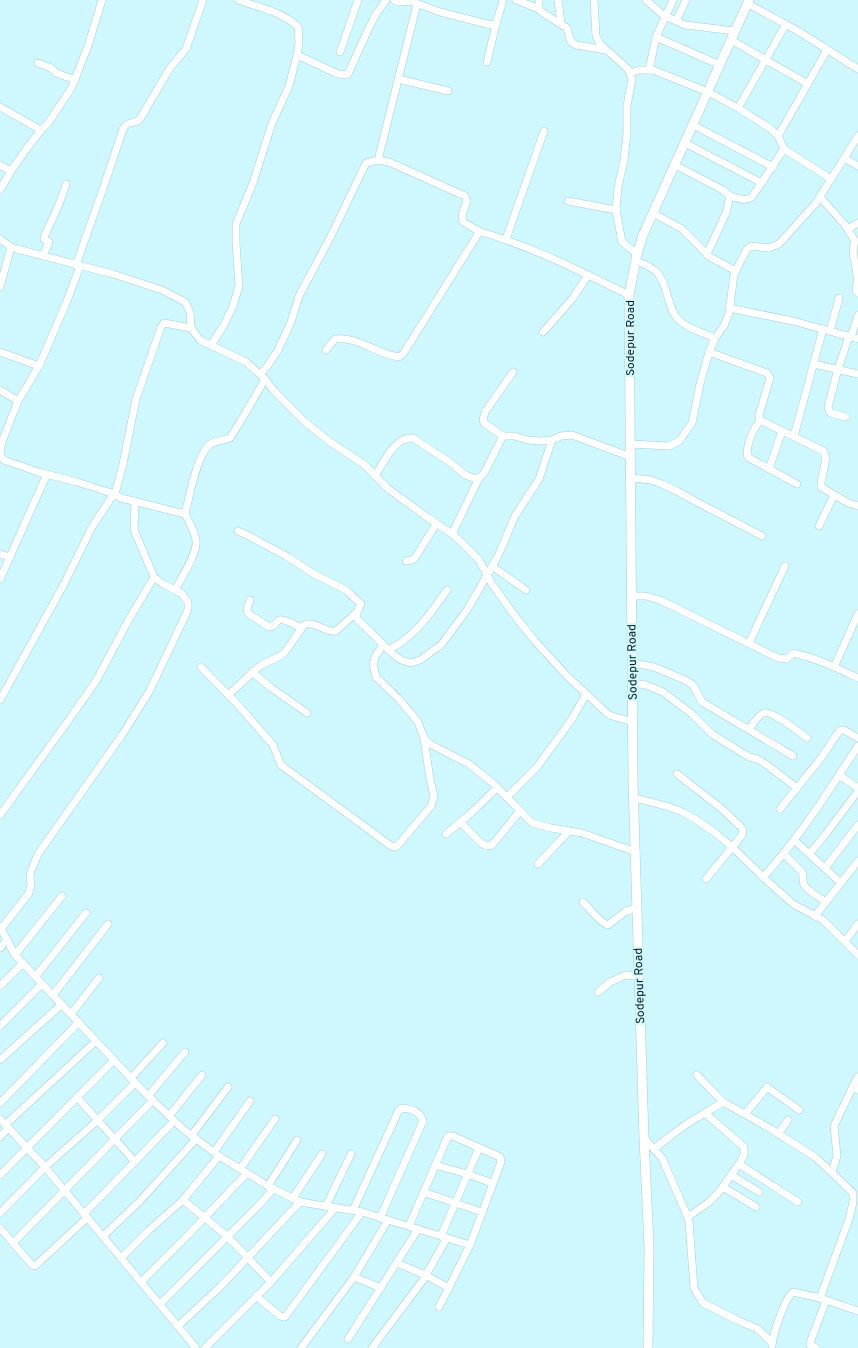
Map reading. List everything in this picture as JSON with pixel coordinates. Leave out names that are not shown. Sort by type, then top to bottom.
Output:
[{"type":"main road","name":"Sodepur Road","points":[[648,1348],[649,1246],[644,1138],[634,798],[629,295],[636,257],[653,213],[748,2]]},
{"type":"street","points":[[0,190],[11,171],[40,130],[49,122],[69,93],[88,46],[102,0]]},
{"type":"street","points":[[185,514],[121,498],[114,494],[78,482],[47,474],[4,460],[0,454],[2,442],[18,401],[39,366],[67,301],[123,129],[128,124],[138,122],[140,120],[170,68],[186,50],[203,0]]},
{"type":"street","points":[[211,345],[233,306],[239,286],[236,224],[253,183],[272,123],[289,86],[298,42],[298,27],[291,21],[270,11],[238,0]]},
{"type":"street","points":[[340,52],[358,0]]},
{"type":"street","points":[[296,55],[338,74],[348,74],[376,14],[386,0]]},
{"type":"street","points":[[394,0],[398,2],[410,1],[467,20],[491,25],[496,24]]},
{"type":"street","points":[[487,62],[503,0]]},
{"type":"street","points":[[516,0],[540,9],[543,13],[561,23],[567,28],[571,42],[576,45],[607,50]]},
{"type":"street","points":[[539,0],[540,9]]},
{"type":"street","points":[[558,0],[561,23]]},
{"type":"street","points":[[594,0],[596,36],[600,44],[628,68],[632,79],[627,106],[627,133],[624,160],[618,187],[616,210],[622,242],[636,257],[655,270],[660,276],[664,282],[672,311],[679,320],[686,326],[715,338]]},
{"type":"street","points":[[646,0],[665,16],[685,25],[733,35],[766,59],[808,84]]},
{"type":"street","points":[[649,70],[656,37],[673,0]]},
{"type":"street","points":[[676,21],[686,0]]},
{"type":"street","points":[[748,2],[858,69]]},
{"type":"street","points":[[378,160],[417,4]]},
{"type":"street","points":[[738,108],[786,24]]},
{"type":"street","points":[[656,37],[720,65]]},
{"type":"street","points":[[778,136],[827,50]]},
{"type":"street","points":[[38,63],[75,80]]},
{"type":"street","points":[[630,73],[639,70],[649,70],[662,73],[708,92],[738,108],[771,129],[778,136],[786,150],[831,179]]},
{"type":"street","points":[[398,79],[448,91]]},
{"type":"street","points":[[0,107],[40,130]]},
{"type":"street","points":[[693,125],[773,167]]},
{"type":"street","points":[[506,239],[544,131]]},
{"type":"street","points":[[630,444],[669,446],[679,441],[692,423],[700,384],[709,352],[715,338],[724,326],[729,313],[734,274],[746,249],[752,246],[769,248],[779,244],[816,203],[858,136]]},
{"type":"street","points":[[685,143],[762,182]]},
{"type":"street","points":[[675,165],[723,190],[730,196],[748,200],[752,197],[786,150]]},
{"type":"street","points":[[844,158],[858,166]]},
{"type":"street","points":[[175,590],[191,561],[196,543],[185,514],[193,478],[206,448],[212,443],[230,438],[242,419],[266,368],[278,350],[291,322],[298,296],[330,238],[366,163],[378,160],[389,162],[465,196],[467,200],[462,216],[463,222],[478,231],[506,239],[588,275],[629,295]]},
{"type":"street","points":[[0,165],[11,171]]},
{"type":"street","points":[[43,256],[49,242],[44,239],[44,237],[60,202],[66,184]]},
{"type":"street","points":[[707,254],[726,213],[730,196]]},
{"type":"street","points":[[820,197],[835,212],[856,241],[852,248],[852,252],[857,277],[856,291],[858,293]]},
{"type":"street","points":[[568,201],[616,210]]},
{"type":"street","points":[[653,213],[682,229],[708,256],[736,271]]},
{"type":"street","points":[[848,229],[858,223]]},
{"type":"street","points":[[326,350],[335,339],[342,338],[390,356],[399,357],[403,354],[474,240],[478,231]]},
{"type":"street","points":[[0,287],[4,243],[78,266],[113,274],[162,290],[184,302],[190,312],[191,328],[193,333],[200,340],[246,362],[262,376],[274,391],[305,422],[330,442],[365,465],[388,488],[436,524],[452,534],[479,560],[492,584],[535,641],[568,676],[609,715],[633,722]]},
{"type":"street","points":[[543,332],[573,298],[588,275]]},
{"type":"street","points":[[794,436],[814,364],[839,298]]},
{"type":"street","points":[[729,308],[793,321],[853,337]]},
{"type":"street","points":[[846,417],[831,413],[828,407],[838,369],[853,337],[858,315]]},
{"type":"street","points":[[0,700],[63,586],[92,527],[114,494],[123,464],[136,399],[161,327],[164,323],[191,328]]},
{"type":"street","points":[[0,352],[39,366]]},
{"type":"street","points":[[709,352],[762,370],[769,374],[770,378],[759,415],[760,420],[754,429],[750,440],[747,456],[797,484]]},
{"type":"street","points":[[814,364],[858,374]]},
{"type":"street","points":[[512,372],[489,406],[483,418],[484,423],[503,436],[514,436],[528,440],[540,441],[552,440],[561,436],[572,435],[631,457]]},
{"type":"street","points":[[0,390],[18,401]]},
{"type":"street","points":[[760,420],[825,453],[826,459],[820,479],[821,487],[848,503],[858,506]]},
{"type":"street","points":[[769,469],[782,431]]},
{"type":"street","points":[[452,534],[503,436]]},
{"type":"street","points":[[376,476],[392,450],[405,438],[413,438],[451,463],[465,475],[473,478],[480,478]]},
{"type":"street","points":[[357,612],[357,619],[401,660],[411,663],[420,660],[441,645],[467,610],[505,542],[515,516],[539,479],[552,440]]},
{"type":"street","points":[[0,580],[47,474]]},
{"type":"street","points":[[631,478],[651,480],[677,490],[762,536]]},
{"type":"street","points":[[819,526],[834,495]]},
{"type":"street","points":[[135,501],[134,530],[154,577],[163,584],[181,593],[188,602],[188,610],[149,692],[122,735],[38,854],[31,871],[31,888],[29,894],[1,928],[15,955],[150,1098],[171,1118],[217,1154],[270,1188],[297,1200],[362,1212],[470,1245]]},
{"type":"street","points":[[406,561],[415,558],[436,524]]},
{"type":"street","points":[[228,695],[261,665],[285,652],[301,628],[308,623],[332,632],[336,631],[357,612],[361,604],[346,590],[314,574],[288,557],[238,531]]},
{"type":"street","points":[[0,554],[10,557]]},
{"type":"street","points":[[492,566],[526,590]]},
{"type":"street","points":[[749,643],[785,566]]},
{"type":"street","points":[[0,815],[96,681],[128,621],[154,577]]},
{"type":"street","points":[[201,667],[273,744],[282,765],[285,768],[391,846],[395,846],[398,845],[431,806],[434,796],[424,738],[418,722],[399,699],[376,677],[373,664],[375,657],[386,647],[404,641],[417,629],[428,617],[447,590]]},
{"type":"street","points":[[632,596],[646,596],[660,600],[778,658],[787,659],[793,653],[820,660],[858,678]]},
{"type":"street","points":[[250,600],[247,612],[263,624],[272,627],[279,620],[282,620],[301,628]]},
{"type":"street","points":[[834,667],[858,614]]},
{"type":"street","points":[[632,663],[654,667],[694,685],[702,702],[793,756]]},
{"type":"street","points":[[252,672],[270,687],[308,713]]},
{"type":"street","points":[[632,683],[646,685],[663,692],[692,714],[712,734],[749,757],[757,759],[767,765],[797,788]]},
{"type":"street","points":[[507,797],[537,767],[572,719],[586,694]]},
{"type":"street","points":[[748,729],[761,714],[768,712],[807,738]]},
{"type":"street","points":[[780,809],[822,758],[840,730],[844,730],[858,738]]},
{"type":"street","points":[[424,738],[430,744],[469,764],[507,797],[532,823],[582,834],[636,852]]},
{"type":"street","points":[[763,877],[813,815],[839,775],[855,757],[858,746]]},
{"type":"street","points":[[677,774],[722,809],[742,828],[743,831],[742,835],[706,879]]},
{"type":"street","points":[[810,853],[858,789],[839,775]]},
{"type":"street","points":[[446,834],[497,788]]},
{"type":"street","points":[[634,798],[666,806],[684,813],[706,827],[732,847],[794,904],[823,920],[858,955]]},
{"type":"street","points":[[460,822],[482,844],[489,846],[520,811]]},
{"type":"street","points":[[825,868],[858,825]]},
{"type":"street","points":[[538,864],[569,831]]},
{"type":"street","points":[[794,840],[810,853],[841,883]]},
{"type":"street","points":[[783,853],[804,875],[804,885],[826,902]]},
{"type":"street","points":[[815,916],[858,861]]},
{"type":"street","points":[[15,955],[62,896]]},
{"type":"street","points":[[583,902],[608,925],[626,911],[637,908]]},
{"type":"street","points":[[36,976],[86,914]]},
{"type":"street","points":[[54,995],[108,924]]},
{"type":"street","points":[[845,941],[858,924]]},
{"type":"street","points":[[0,948],[7,940]]},
{"type":"street","points":[[0,986],[23,963]]},
{"type":"street","points":[[598,992],[610,982],[626,975],[639,976]]},
{"type":"street","points":[[71,1014],[99,978]]},
{"type":"street","points":[[0,1026],[42,984]]},
{"type":"street","points":[[0,1060],[62,1004]]},
{"type":"street","points":[[0,1103],[79,1022]]},
{"type":"street","points":[[0,1137],[5,1124],[96,1041]]},
{"type":"street","points":[[0,1213],[45,1168],[97,1121],[163,1043]]},
{"type":"street","points":[[13,1243],[115,1138],[150,1098],[185,1052]]},
{"type":"street","points":[[0,1175],[114,1060]]},
{"type":"street","points":[[0,1228],[35,1266],[86,1216],[135,1162],[171,1118],[202,1075]]},
{"type":"street","points":[[697,1075],[723,1102],[746,1114],[814,1157],[832,1172],[852,1193],[855,1199],[810,1343],[810,1345],[816,1348]]},
{"type":"street","points":[[832,1172],[837,1156],[834,1126],[856,1087],[858,1077]]},
{"type":"street","points":[[103,1236],[139,1202],[194,1137],[228,1087]]},
{"type":"street","points":[[746,1114],[767,1087],[799,1110]]},
{"type":"street","points":[[77,1097],[135,1162]]},
{"type":"street","points":[[121,1258],[149,1230],[183,1200],[217,1154],[250,1102]]},
{"type":"street","points":[[654,1149],[690,1122],[723,1102]]},
{"type":"street","points":[[352,1210],[399,1110],[406,1108],[418,1112],[423,1121],[380,1218]]},
{"type":"street","points":[[688,1217],[709,1202],[723,1187],[744,1155],[744,1147],[705,1113]]},
{"type":"street","points":[[240,1169],[275,1119]]},
{"type":"street","points":[[778,1134],[788,1120]]},
{"type":"street","points":[[5,1124],[86,1216],[196,1348]]},
{"type":"street","points":[[409,1226],[448,1136],[453,1136],[499,1156],[501,1159],[470,1245],[439,1307]]},
{"type":"street","points":[[644,1138],[662,1158],[688,1217],[694,1288],[699,1297],[703,1302],[758,1329],[772,1346]]},
{"type":"street","points":[[160,1304],[262,1202],[297,1140]]},
{"type":"street","points":[[372,1348],[425,1275],[444,1237],[455,1203],[479,1148]]},
{"type":"street","points":[[178,1326],[221,1286],[248,1258],[297,1200],[322,1154]]},
{"type":"street","points":[[326,1206],[351,1154]]},
{"type":"street","points":[[739,1164],[798,1202]]},
{"type":"street","points":[[435,1165],[492,1183]]},
{"type":"street","points":[[141,1282],[247,1173]]},
{"type":"street","points":[[731,1175],[759,1192]]},
{"type":"street","points":[[723,1187],[756,1207]]},
{"type":"street","points":[[424,1192],[482,1212]]},
{"type":"street","points":[[183,1200],[227,1236],[270,1282]]},
{"type":"street","points":[[204,1348],[270,1282],[336,1207]]},
{"type":"street","points":[[256,1296],[280,1316],[285,1317],[362,1212]]},
{"type":"street","points":[[301,1348],[354,1277],[388,1220]]},
{"type":"street","points":[[348,1340],[418,1229]]},
{"type":"street","points":[[397,1263],[425,1275],[449,1288]]},
{"type":"street","points":[[354,1277],[381,1288]]},
{"type":"street","points":[[772,1346],[773,1336],[791,1293],[795,1292],[823,1299],[858,1310]]}]
